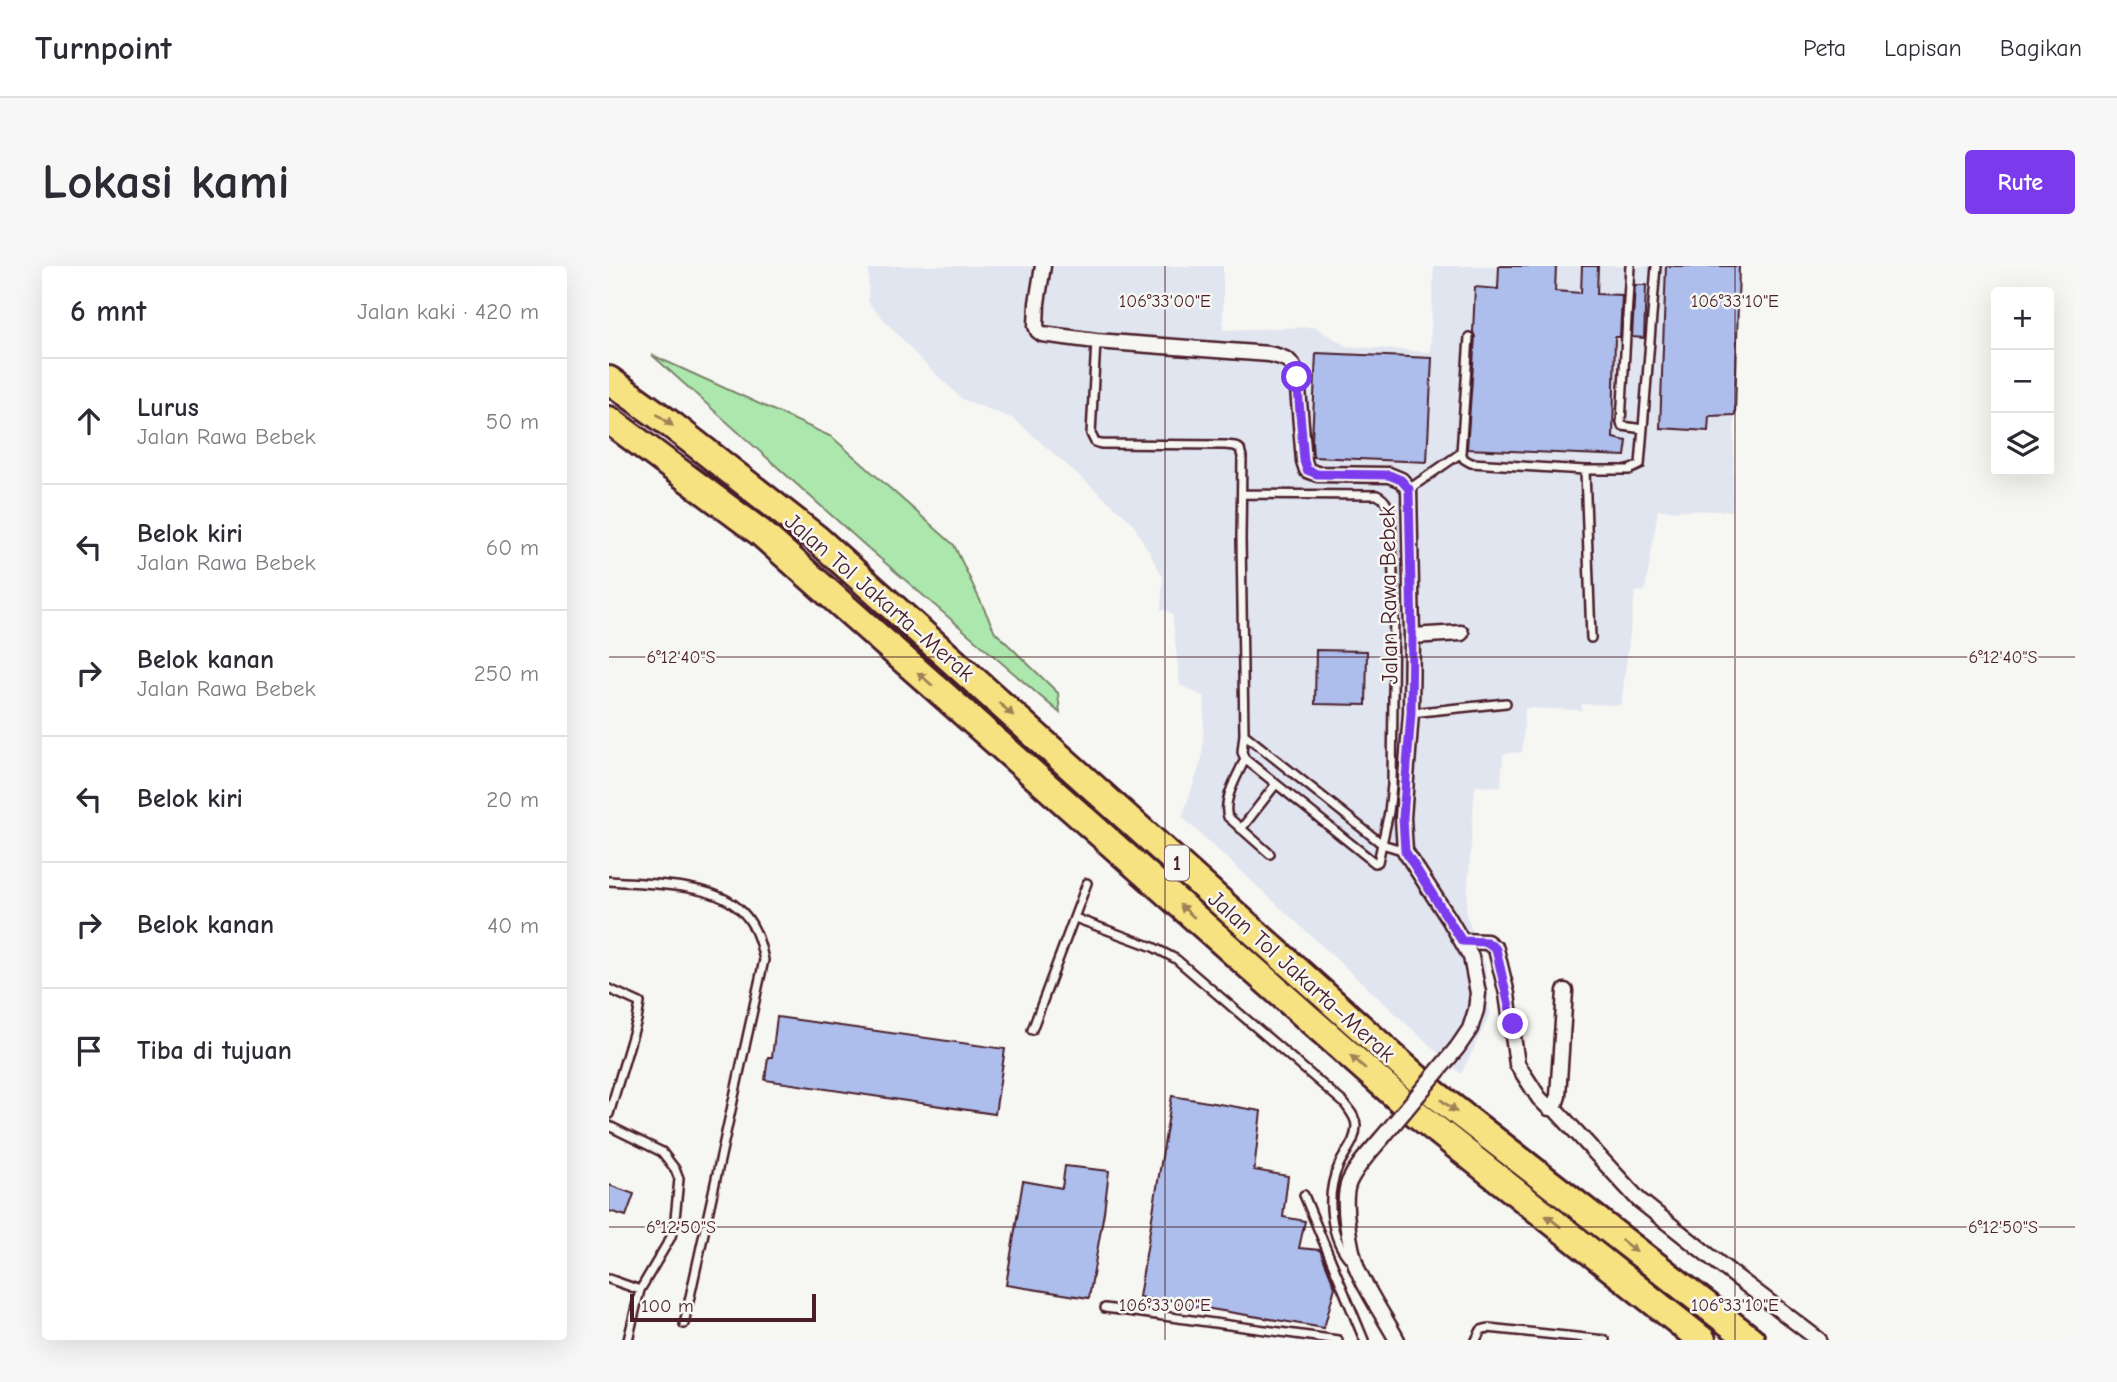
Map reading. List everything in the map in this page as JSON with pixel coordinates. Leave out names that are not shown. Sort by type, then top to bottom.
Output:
[{"type":"highway","name":"Jalan Tol Jakarta–Merak","points":[[609,380],[817,538],[1430,1091],[1751,1340]]},
{"type":"highway","name":"Jalan Tol Jakarta–Merak","points":[[609,420],[761,533],[1413,1111],[1702,1340]]},
{"type":"street","name":"Jalan Rawa Bebek","points":[[1043,266],[1036,326],[1042,334],[1096,341],[1269,354],[1284,358],[1294,365],[1297,377],[1307,470],[1317,474],[1389,475],[1401,480],[1409,489],[1412,636],[1411,713],[1403,818],[1405,851],[1471,957],[1478,993],[1470,1029],[1357,1166],[1348,1184],[1346,1214],[1357,1267],[1397,1340]]},
{"type":"street","points":[[1412,636],[1461,633]]},
{"type":"street","points":[[1462,941],[1487,942],[1496,949],[1507,993],[1517,1064],[1539,1098],[1549,1108],[1554,1108],[1633,1194],[1702,1251],[1819,1340]]},
{"type":"street","points":[[1554,1108],[1558,1096],[1565,991]]},
{"type":"lane","points":[[1630,266],[1621,422],[1622,426],[1627,428],[1643,429]]},
{"type":"lane","points":[[1469,337],[1461,453],[1464,459],[1471,463],[1585,470],[1636,468],[1641,460],[1656,266]]},
{"type":"lane","points":[[1096,341],[1091,434],[1095,442],[1238,447],[1242,457],[1242,494],[1244,734],[1242,752],[1245,759],[1375,863],[1378,862],[1389,812],[1394,738],[1394,608],[1391,514],[1388,505],[1377,495],[1242,494]]},
{"type":"lane","points":[[1409,489],[1461,453]]},
{"type":"lane","points":[[1585,470],[1591,638]]},
{"type":"lane","points":[[1411,713],[1506,703]]},
{"type":"lane","points":[[1244,734],[1382,844],[1405,851]]},
{"type":"lane","points":[[1245,759],[1227,801],[1226,810],[1228,817],[1270,854]]},
{"type":"lane","points":[[1241,829],[1276,784]]},
{"type":"lane","points":[[609,881],[687,888],[726,899],[740,909],[751,923],[760,942],[764,960],[684,1324]]},
{"type":"lane","points":[[1032,1030],[1087,883]]},
{"type":"lane","points":[[1076,918],[1153,947],[1176,959],[1351,1111],[1356,1124],[1355,1136],[1339,1165],[1333,1181],[1331,1199],[1332,1218],[1338,1238],[1347,1257],[1357,1267]]},
{"type":"lane","points":[[609,989],[640,1003],[609,1114]]},
{"type":"lane","points":[[609,1126],[662,1152],[679,1179],[671,1237],[640,1290],[628,1340]]},
{"type":"lane","points":[[1304,1195],[1364,1340]]},
{"type":"lane","points":[[609,1279],[640,1290]]},
{"type":"lane","points":[[1105,1308],[1338,1340]]},
{"type":"lane","points":[[1476,1340],[1481,1330],[1495,1328],[1605,1340]]},
{"type":"shaded area","points":[[869,266],[1223,266],[1223,330],[1315,327],[1346,346],[1430,352],[1434,266],[1739,266],[1732,511],[1658,510],[1645,591],[1635,592],[1621,705],[1581,704],[1582,710],[1525,708],[1522,752],[1503,754],[1501,787],[1475,786],[1466,914],[1485,966],[1490,1015],[1461,1074],[1182,817],[1202,759],[1205,697],[1180,685],[1172,613],[1161,609],[1163,577],[1132,522],[1014,419],[962,399],[922,361],[868,302]]},
{"type":"green space","points":[[652,355],[832,437],[954,545],[995,632],[1058,693],[1060,713],[868,548]]},
{"type":"building","points":[[1499,266],[1556,266],[1555,291],[1581,293],[1582,266],[1598,266],[1597,294],[1622,295],[1620,337],[1615,337],[1613,438],[1627,441],[1625,456],[1467,449],[1475,337],[1475,287],[1498,289]]},
{"type":"building","points":[[1666,266],[1739,266],[1735,415],[1709,416],[1708,431],[1660,428]]},
{"type":"building","points":[[1635,285],[1646,285],[1644,338],[1632,337]]},
{"type":"building","points":[[1316,353],[1432,358],[1427,462],[1313,457]]},
{"type":"building","points":[[1316,650],[1367,651],[1366,705],[1315,704]]},
{"type":"building","points":[[777,1017],[1005,1049],[995,1114],[765,1080],[768,1057],[772,1057]]},
{"type":"building","points":[[1172,1096],[1261,1111],[1254,1170],[1288,1176],[1283,1217],[1305,1221],[1299,1248],[1320,1250],[1335,1287],[1324,1328],[1139,1297]]},
{"type":"building","points":[[1065,1166],[1109,1171],[1089,1298],[1006,1285],[1023,1181],[1062,1188]]},
{"type":"building","points":[[609,1185],[634,1194],[626,1216],[609,1211]]},
{"type":"route","points":[[1297,377],[1307,470],[1317,474],[1389,475],[1401,480],[1409,489],[1412,636],[1411,713],[1403,818],[1405,851],[1462,941],[1487,942],[1496,949],[1513,1024]]}]
